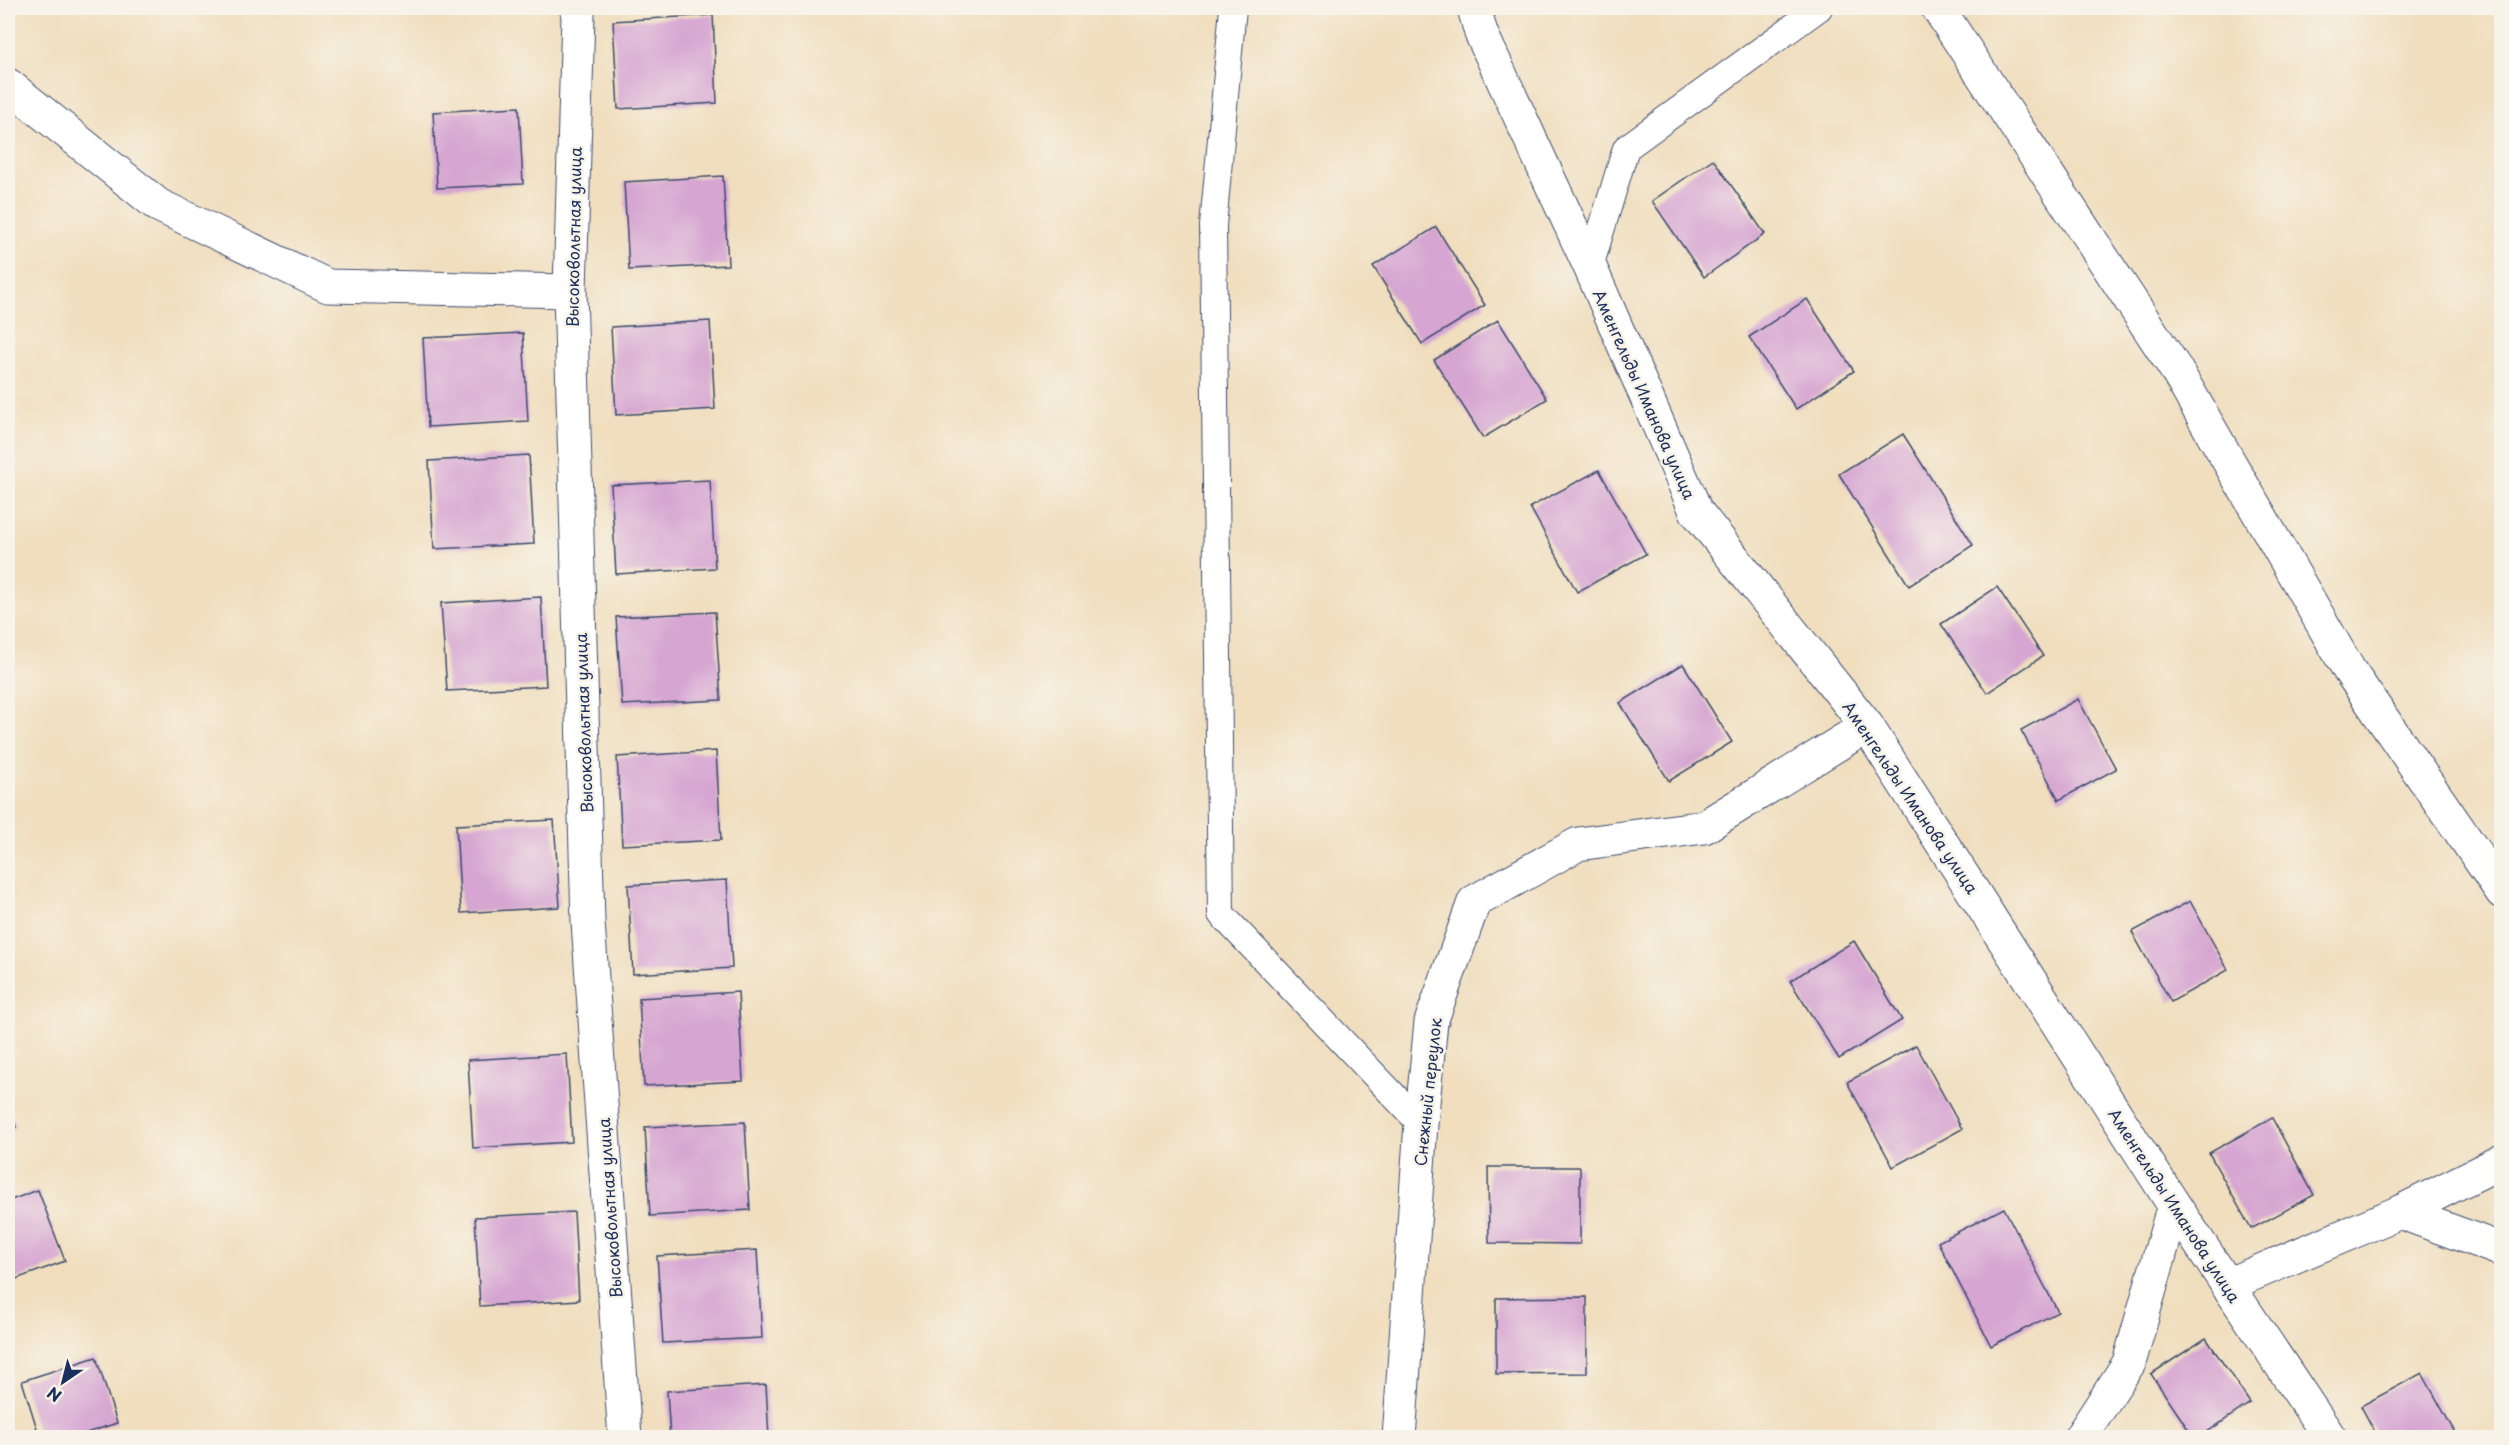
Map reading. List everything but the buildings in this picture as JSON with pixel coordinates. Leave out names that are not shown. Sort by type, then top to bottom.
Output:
[{"type":"street","name":"Высоковольтная улица","points":[[576,8],[578,15],[570,291],[588,922],[625,1437]]},
{"type":"street","name":"Аменгельды Иманова улица","points":[[1474,8],[1481,33],[1590,267],[1696,511],[1867,726],[2174,1205],[2330,1437]]},
{"type":"street","points":[[1938,8],[2175,368],[2349,670],[2502,892]]},
{"type":"street","points":[[8,85],[158,205],[328,286],[570,291]]},
{"type":"street","name":"Снежный переулок","points":[[1399,1437],[1421,1124],[1431,1022],[1474,902],[1578,844],[1704,828],[1867,726]]},
{"type":"street","points":[[2227,1285],[2400,1212],[2502,1161]]},
{"type":"street","points":[[2080,1437],[2129,1363],[2174,1205]]},
{"type":"street","points":[[2400,1212],[2502,1250]]},
{"type":"lane","points":[[1233,8],[1214,225],[1221,914],[1421,1124]]},
{"type":"lane","points":[[1590,267],[1626,148],[1819,8]]}]
